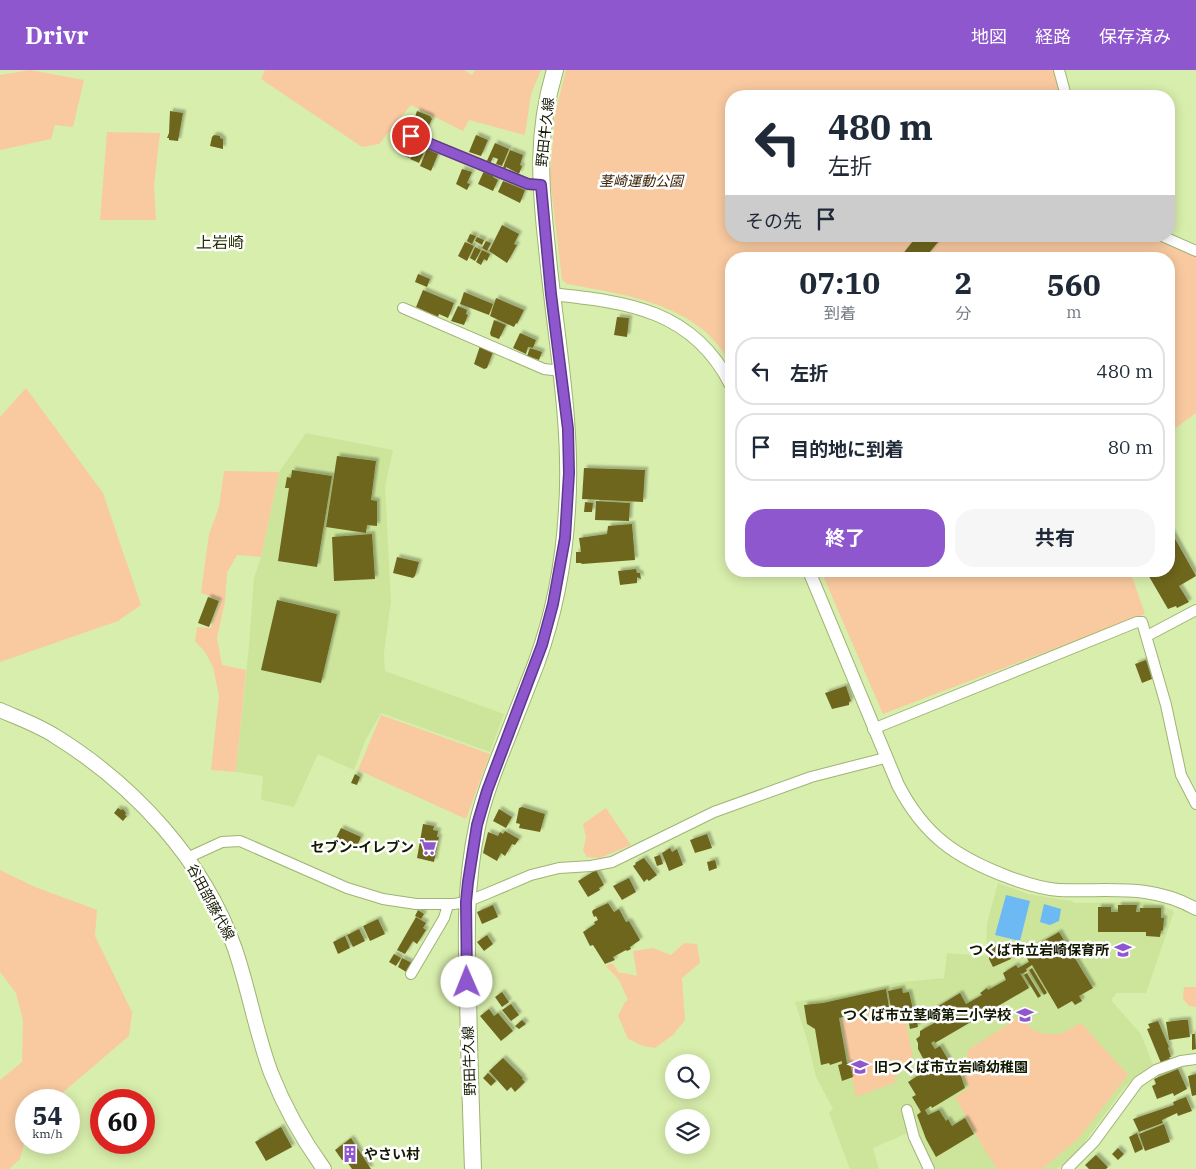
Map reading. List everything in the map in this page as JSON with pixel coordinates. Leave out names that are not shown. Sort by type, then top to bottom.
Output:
[{"type":"main road","name":"野田牛久線","points":[[473,1169],[469,1078],[466,902],[468,882],[477,825],[487,791],[537,660],[551,614],[561,563],[567,510],[568,429],[551,294],[541,185],[542,132],[549,88],[555,70]]},
{"type":"main road","name":"谷田部藤代線","points":[[0,710],[53,735],[83,754],[111,776],[164,830],[187,858],[207,890],[235,948],[272,1073],[304,1138],[324,1169]]},
{"type":"street","points":[[1059,70],[1064,90]]},
{"type":"street","points":[[411,136],[528,184],[541,185]]},
{"type":"street","points":[[1175,242],[1196,251]]},
{"type":"street","points":[[551,294],[642,309],[669,320],[691,334],[711,353],[725,374]]},
{"type":"street","points":[[403,308],[544,369],[561,371]]},
{"type":"street","points":[[811,577],[886,758],[909,805],[920,821],[939,840],[975,863],[1025,883],[1056,890],[1152,892],[1169,896],[1196,909]]},
{"type":"street","points":[[1147,636],[1196,610]]},
{"type":"street","points":[[873,729],[1137,622],[1142,622],[1166,706],[1182,775],[1196,804]]},
{"type":"street","points":[[187,858],[222,842],[240,841],[347,888],[383,899],[416,904],[466,902],[531,875],[559,868],[591,866],[612,862],[714,812],[811,776],[886,758]]},
{"type":"street","points":[[411,974],[444,918],[448,904]]},
{"type":"street","points":[[1067,1169],[1094,1142],[1138,1082],[1156,1070],[1181,1061],[1196,1059]]},
{"type":"street","points":[[907,1110],[914,1138],[929,1169]]},
{"type":"shaded area","points":[[306,433],[393,450],[385,487],[391,601],[384,653],[385,671],[504,714],[490,752],[381,713],[365,741],[354,770],[318,754],[294,807],[261,800],[263,776],[236,772],[254,578],[261,557],[279,472]]},
{"type":"shaded area","name":"つくば市立茎崎第二小学校","points":[[998,883],[1028,894],[1072,901],[1074,903],[1150,902],[1174,912],[1146,993],[1117,993],[1111,1000],[1141,1034],[1153,1065],[1124,1088],[1078,1151],[1057,1169],[933,1169],[918,1136],[909,1105],[902,1110],[910,1132],[873,1148],[879,1169],[850,1169],[829,1113],[833,1109],[816,1077],[795,1002],[902,982],[944,978],[947,953],[986,956],[987,923]]},
{"type":"green space","points":[[30,70],[84,80],[73,127],[55,125],[51,139],[0,150],[0,75]]},
{"type":"green space","points":[[265,70],[464,70],[472,75],[475,70],[541,70],[531,94],[525,135],[469,120],[463,131],[411,105],[379,144],[362,147],[261,79]]},
{"type":"green space","name":"茎崎運動公園","points":[[566,70],[1056,70],[1061,90],[725,90],[725,242],[1167,242],[1196,255],[1196,413],[1175,429],[1175,252],[725,252],[725,355],[718,344],[701,328],[681,315],[637,298],[567,284],[562,280],[550,178],[555,114]]},
{"type":"green space","points":[[107,132],[160,133],[154,186],[156,220],[100,220]]},
{"type":"green space","points":[[26,388],[103,493],[141,605],[118,621],[0,662],[0,417]]},
{"type":"green space","points":[[224,471],[279,472],[261,557],[237,555],[227,573],[225,601],[217,638],[222,665],[246,670],[236,772],[211,770],[219,696],[213,667],[205,652],[195,641],[197,627],[211,628],[221,600],[201,593],[209,534],[219,507]]},
{"type":"green space","points":[[824,577],[1132,577],[1145,614],[883,714]]},
{"type":"green space","points":[[381,715],[490,754],[466,819],[358,770]]},
{"type":"green space","points":[[606,808],[631,845],[600,858],[587,857],[583,851],[586,837],[583,824]]},
{"type":"green space","points":[[0,870],[35,887],[97,910],[95,936],[132,1012],[129,1036],[67,1089],[15,1089],[15,1154],[21,1154],[20,1159],[9,1169],[0,1169],[0,1080],[22,1062],[23,1020],[16,993],[0,972]]},
{"type":"green space","points":[[684,943],[697,944],[700,963],[682,978],[685,1020],[673,1035],[655,1048],[643,1046],[628,1039],[618,1016],[628,1000],[619,980],[606,966],[612,963],[619,973],[637,976],[633,951],[653,948],[671,955]]},
{"type":"green space","points":[[1184,987],[1196,987],[1196,1007],[1189,1006],[1183,999]]},
{"type":"green space","points":[[872,1014],[873,1022],[905,1018],[913,1057],[894,1078],[896,1082],[856,1097],[841,1020]]},
{"type":"green space","points":[[1019,1017],[1025,1019],[1031,1029],[1044,1034],[1060,1034],[1081,1023],[1128,1075],[1078,1139],[1042,1169],[997,1169],[955,1097],[969,1088],[958,1065],[967,1057],[968,1050]]},
{"type":"water","points":[[1006,895],[1030,901],[1020,941],[995,935]]},
{"type":"water","points":[[1044,904],[1061,909],[1059,921],[1050,925],[1040,922]]},
{"type":"building","points":[[170,111],[183,113],[178,141],[167,138]]},
{"type":"building","points":[[417,111],[430,116],[432,119],[425,133],[411,128]]},
{"type":"building","points":[[214,135],[220,136],[223,139],[223,149],[210,146]]},
{"type":"building","points":[[476,135],[488,140],[481,156],[469,152]]},
{"type":"building","points":[[495,143],[509,149],[502,166],[496,164],[498,159],[493,157],[490,164],[486,163]]},
{"type":"building","points":[[415,146],[425,150],[419,163],[410,159]]},
{"type":"building","points":[[427,149],[438,154],[431,171],[420,166]]},
{"type":"building","points":[[405,150],[412,152],[409,158],[403,155]]},
{"type":"building","points":[[510,150],[523,155],[519,174],[506,167],[505,171],[502,170]]},
{"type":"building","points":[[462,169],[472,172],[467,183],[470,184],[467,190],[456,184]]},
{"type":"building","points":[[484,171],[493,175],[498,180],[493,191],[478,184]]},
{"type":"building","points":[[503,181],[525,190],[520,203],[498,192]]},
{"type":"building","points":[[502,225],[519,234],[514,244],[517,245],[507,263],[489,251]]},
{"type":"building","points":[[470,234],[476,236],[472,244],[467,241]]},
{"type":"building","points":[[477,237],[484,240],[482,245],[475,241]]},
{"type":"building","points":[[486,241],[491,243],[487,251],[482,248]]},
{"type":"building","points":[[465,242],[474,246],[467,261],[458,256]]},
{"type":"building","points":[[912,242],[938,242],[930,252],[904,252]]},
{"type":"building","points":[[475,247],[481,250],[475,261],[470,258]]},
{"type":"building","points":[[482,250],[490,254],[487,261],[484,259],[481,265],[476,262]]},
{"type":"building","points":[[418,274],[430,279],[427,287],[415,282]]},
{"type":"building","points":[[423,290],[454,303],[448,318],[439,314],[438,317],[416,307]]},
{"type":"building","points":[[464,292],[493,304],[489,315],[460,304]]},
{"type":"building","points":[[496,298],[524,310],[514,327],[490,316]]},
{"type":"building","points":[[458,306],[467,310],[466,314],[468,315],[464,325],[451,321]]},
{"type":"building","points":[[617,317],[629,318],[627,337],[614,335]]},
{"type":"building","points":[[494,320],[506,325],[499,339],[491,336],[490,333]]},
{"type":"building","points":[[520,333],[536,340],[533,348],[528,347],[526,354],[513,348]]},
{"type":"building","points":[[480,346],[493,352],[487,368],[484,369],[474,364]]},
{"type":"building","points":[[530,348],[542,352],[539,360],[527,356]]},
{"type":"building","points":[[337,456],[376,461],[371,500],[377,501],[377,526],[367,525],[366,533],[326,527]]},
{"type":"building","points":[[584,468],[645,470],[643,502],[582,499]]},
{"type":"building","points":[[292,470],[332,476],[317,567],[278,561],[289,488],[285,488],[287,477],[291,478]]},
{"type":"building","points":[[596,501],[630,503],[629,521],[595,520]]},
{"type":"building","points":[[585,502],[593,503],[592,512],[584,512]]},
{"type":"building","points":[[632,524],[635,560],[576,563],[576,552],[581,552],[579,538],[607,534],[608,526]]},
{"type":"building","points":[[372,534],[375,579],[334,581],[332,537]]},
{"type":"building","points":[[1175,539],[1196,576],[1179,586],[1189,602],[1177,608],[1176,606],[1168,609],[1149,577],[1175,577]]},
{"type":"building","points":[[397,557],[419,562],[413,578],[393,573]]},
{"type":"building","points":[[636,569],[637,573],[640,573],[641,579],[637,577],[637,583],[620,585],[618,571]]},
{"type":"building","points":[[208,597],[219,601],[209,627],[198,623]]},
{"type":"building","points":[[277,600],[337,614],[321,683],[261,670]]},
{"type":"building","points":[[1146,660],[1152,679],[1142,683],[1135,664]]},
{"type":"building","points":[[846,686],[851,701],[849,705],[832,709],[825,693]]},
{"type":"building","points":[[355,774],[360,777],[357,785],[351,783]]},
{"type":"building","points":[[522,807],[545,814],[540,832],[519,828],[520,824],[516,823],[519,808]]},
{"type":"building","points":[[118,808],[123,809],[126,813],[125,815],[127,816],[123,821],[114,813]]},
{"type":"building","points":[[499,809],[512,817],[506,828],[493,821]]},
{"type":"building","name":"セブン-イレブン","points":[[423,824],[434,826],[433,830],[438,831],[437,837],[439,837],[434,862],[417,858]]},
{"type":"building","points":[[341,828],[361,837],[357,846],[352,843],[351,847],[335,840]]},
{"type":"building","points":[[505,831],[519,839],[515,845],[512,844],[505,856],[501,853],[497,861],[483,853],[488,832],[498,836],[500,832],[503,834]]},
{"type":"building","points":[[707,834],[712,848],[695,853],[690,840]]},
{"type":"building","points":[[670,848],[672,852],[677,849],[683,865],[669,871],[662,853]]},
{"type":"building","points":[[660,855],[663,864],[657,866],[654,857]]},
{"type":"building","points":[[644,858],[657,875],[644,882],[633,866]]},
{"type":"building","points":[[715,860],[717,868],[709,871],[707,862]]},
{"type":"building","points":[[596,870],[604,885],[599,888],[600,890],[588,897],[578,881]]},
{"type":"building","points":[[629,878],[636,892],[622,900],[613,886]]},
{"type":"building","points":[[608,903],[614,912],[619,909],[626,922],[629,921],[640,940],[630,947],[631,949],[613,957],[615,960],[605,964],[593,945],[590,946],[583,932],[598,920],[596,916],[594,917],[593,910]]},
{"type":"building","points":[[493,905],[498,917],[482,924],[477,912]]},
{"type":"building","points":[[1118,905],[1137,905],[1136,912],[1140,912],[1140,908],[1161,908],[1161,918],[1164,918],[1160,937],[1146,936],[1146,932],[1098,932],[1098,907],[1111,907],[1111,912],[1118,912]]},
{"type":"building","points":[[418,910],[424,914],[421,919],[415,916]]},
{"type":"building","points":[[416,917],[426,923],[423,928],[426,930],[417,944],[413,941],[405,954],[397,950]]},
{"type":"building","points":[[378,919],[385,934],[370,941],[363,926]]},
{"type":"building","points":[[359,929],[365,941],[353,947],[347,935]]},
{"type":"building","points":[[1059,932],[1093,988],[1079,996],[1082,1001],[1075,1005],[1072,1001],[1058,1009],[1032,965],[1026,969],[1027,971],[1022,974],[1020,973],[1029,988],[935,1043],[934,1041],[931,1043],[935,1049],[940,1046],[952,1066],[960,1073],[965,1088],[932,1108],[931,1106],[925,1110],[928,1115],[939,1110],[946,1121],[948,1119],[952,1126],[965,1118],[974,1134],[936,1157],[926,1139],[917,1115],[921,1112],[912,1097],[916,1095],[908,1082],[919,1075],[916,1069],[926,1064],[918,1049],[916,1039],[920,1036],[920,1031],[938,1021],[932,1010],[960,993],[966,1004],[982,995],[980,993],[987,988],[988,990],[1006,980],[1003,973],[1016,965],[1018,968],[1029,962],[1024,952]]},
{"type":"building","points":[[487,935],[493,944],[484,951],[477,942]]},
{"type":"building","points":[[345,936],[350,948],[338,954],[333,942]]},
{"type":"building","points":[[995,946],[1006,950],[1011,959],[993,967],[989,959],[989,949]]},
{"type":"building","points":[[394,954],[401,958],[396,966],[389,962]]},
{"type":"building","points":[[402,958],[414,964],[408,973],[398,967]]},
{"type":"building","points":[[1032,968],[1047,993],[1044,995],[1029,970]]},
{"type":"building","points":[[1027,973],[1041,996],[1038,998],[1024,975]]},
{"type":"building","points":[[902,988],[903,993],[909,992],[914,1014],[895,1018],[888,991]]},
{"type":"building","points":[[886,989],[889,1007],[839,1018],[847,1063],[850,1063],[853,1077],[842,1081],[838,1065],[842,1064],[842,1061],[830,1065],[829,1063],[821,1065],[815,1029],[807,1024],[804,1005],[823,1003]]},
{"type":"building","points":[[502,992],[509,1002],[502,1007],[495,997]]},
{"type":"building","points":[[511,1004],[519,1015],[511,1021],[502,1010]]},
{"type":"building","points":[[489,1009],[494,1016],[498,1013],[513,1031],[501,1041],[480,1016]]},
{"type":"building","points":[[916,1016],[918,1027],[910,1029],[908,1018]]},
{"type":"building","points":[[522,1020],[526,1024],[519,1029],[515,1026]]},
{"type":"building","points":[[1188,1020],[1190,1037],[1169,1040],[1166,1022]]},
{"type":"building","points":[[1158,1021],[1169,1047],[1171,1057],[1161,1063],[1147,1029],[1150,1028],[1148,1024]]},
{"type":"building","points":[[1192,1034],[1195,1034],[1196,1049],[1192,1050]]},
{"type":"building","points":[[503,1058],[525,1082],[515,1092],[511,1087],[507,1091],[489,1071]]},
{"type":"building","points":[[1178,1069],[1187,1089],[1174,1096],[1173,1093],[1157,1099],[1152,1086],[1156,1084],[1154,1079]]},
{"type":"building","points":[[488,1073],[496,1081],[491,1086],[483,1078]]},
{"type":"building","points":[[1196,1074],[1196,1095],[1192,1096],[1188,1076]]},
{"type":"building","points":[[1186,1097],[1192,1111],[1178,1116],[1177,1113],[1162,1120],[1163,1123],[1139,1132],[1133,1119],[1174,1105],[1173,1102]]},
{"type":"building","points":[[1164,1124],[1170,1142],[1145,1151],[1139,1134]]},
{"type":"building","points":[[281,1127],[292,1147],[266,1161],[255,1142]]},
{"type":"building","points":[[1137,1133],[1143,1149],[1135,1153],[1129,1137]]},
{"type":"building","name":"やさい村","points":[[351,1138],[371,1169],[352,1169],[335,1150]]},
{"type":"building","points":[[1118,1148],[1124,1154],[1118,1160],[1112,1154]]},
{"type":"building","points":[[1096,1155],[1108,1167],[1106,1169],[1089,1169],[1085,1165]]},
{"type":"place","name":"セブン-イレブン","points":[[428,847]]},
{"type":"place","name":"つくば市立岩崎保育所","points":[[1123,950]]},
{"type":"place","name":"つくば市立茎崎第二小学校","points":[[1025,1015]]},
{"type":"place","name":"旧つくば市立岩崎幼稚園","points":[[860,1067]]},
{"type":"place","name":"やさい村","points":[[350,1154]]},
{"type":"district","name":"上岩崎","points":[[220,242]]},
{"type":"route","points":[[411,136],[528,184],[541,185],[551,294],[568,429],[569,473],[565,538],[551,614],[537,660],[487,791],[477,825],[466,902],[467,982]]}]
